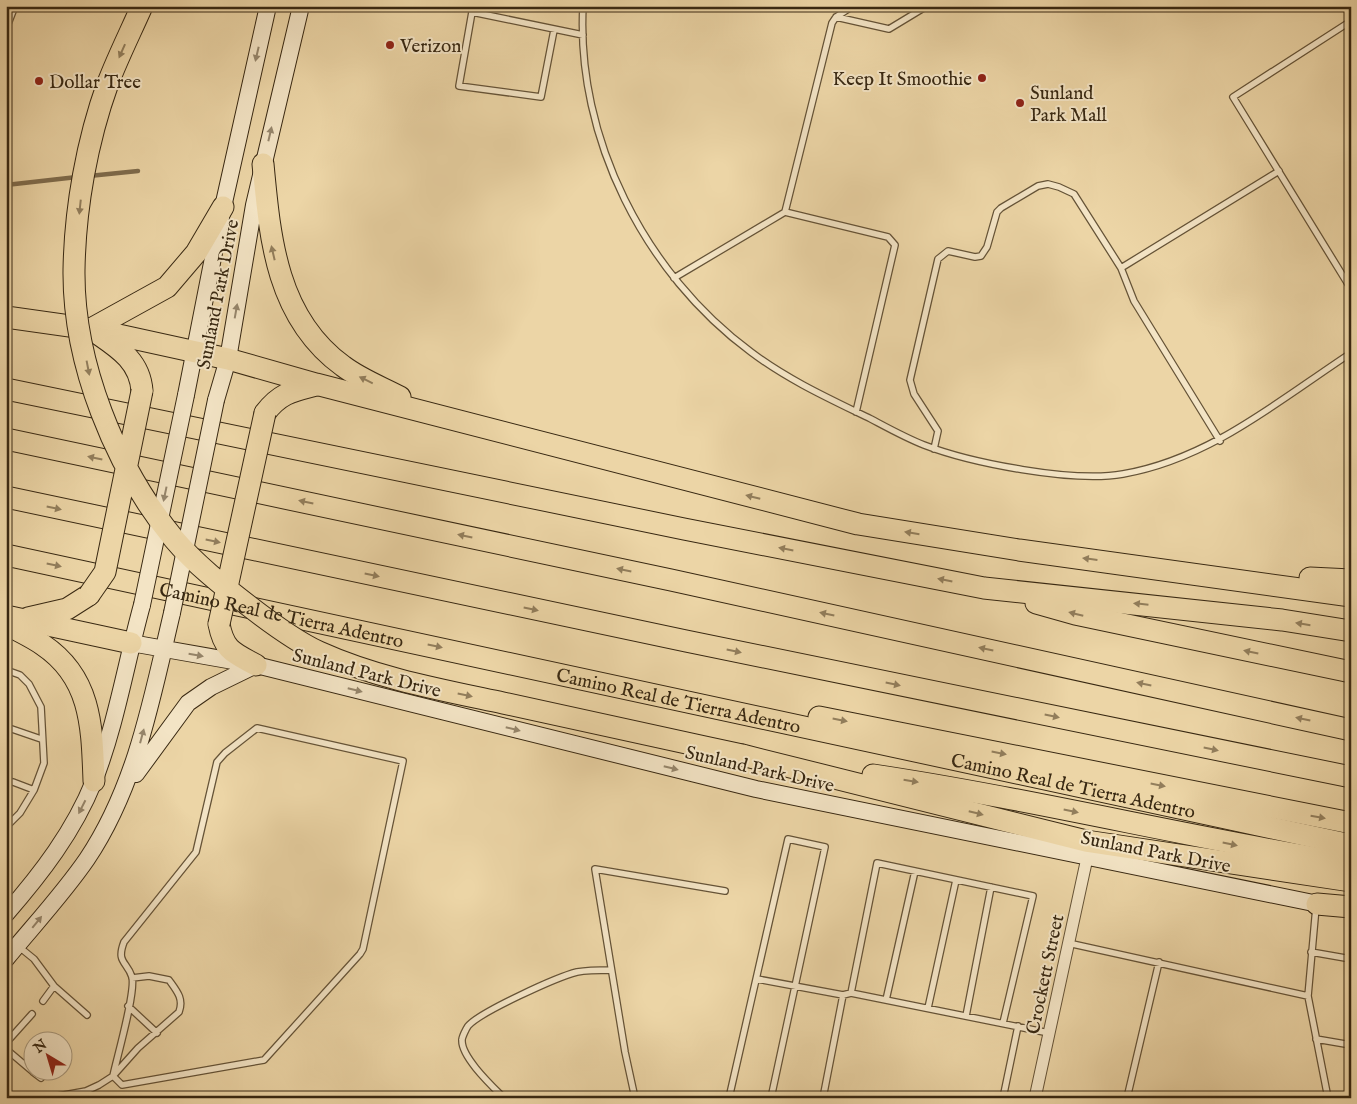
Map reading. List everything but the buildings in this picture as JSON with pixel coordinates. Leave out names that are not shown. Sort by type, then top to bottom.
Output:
[{"type":"highway","points":[[142,6],[109,81],[95,124],[81,198],[76,239],[76,300],[90,381],[121,457],[145,501],[176,541],[220,583],[269,621],[318,652],[376,672],[441,690],[742,755],[1086,841],[1351,881]]},
{"type":"highway","points":[[263,164],[268,222],[275,261],[288,298],[309,333],[334,359],[358,376],[441,417]]},
{"type":"highway","points":[[91,329],[167,287],[196,253],[223,207]]},
{"type":"highway","points":[[6,317],[91,329],[228,359],[441,417],[858,524],[1019,550],[1190,572],[1351,596]]},
{"type":"highway","points":[[12,620],[67,609],[89,595],[105,572],[142,391],[141,378],[136,365],[124,353],[91,329]]},
{"type":"highway","points":[[256,665],[230,651],[221,636],[219,624],[265,413],[275,400],[289,392],[316,384]]},
{"type":"highway","points":[[6,389],[684,529],[984,588],[1075,614],[1351,672]]},
{"type":"highway","points":[[6,439],[652,576],[1351,730]]},
{"type":"highway","points":[[6,497],[686,642],[1351,777]]},
{"type":"highway","name":"Camino Real de Tierra Adentro","points":[[6,554],[602,682],[961,763],[1351,845]]},
{"type":"highway","points":[[1190,572],[1351,580]]},
{"type":"highway","points":[[984,588],[1273,619],[1351,631]]},
{"type":"highway","points":[[12,620],[131,643]]},
{"type":"highway","points":[[12,620],[64,662],[76,680],[86,701],[92,725],[94,781]]},
{"type":"highway","points":[[602,682],[833,719],[1351,822]]},
{"type":"highway","points":[[742,755],[952,787],[1239,846],[1351,864]]},
{"type":"highway","points":[[1317,904],[1351,907]]},
{"type":"main road","name":"Sunland Park Drive","points":[[6,914],[52,857],[70,830],[94,781],[110,732],[142,605],[196,352],[223,207],[268,6]]},
{"type":"main road","name":"Sunland Park Drive","points":[[6,959],[87,858],[122,791],[137,754],[172,613],[216,400],[228,359],[254,205],[301,6]]},
{"type":"main road","name":"Sunland Park Drive","points":[[131,643],[256,665],[756,789],[1351,912]]},
{"type":"main road","points":[[122,791],[188,703],[211,687],[256,665]]},
{"type":"street","name":"Crockett Street","points":[[1035,1098],[1087,858]]},
{"type":"lane","points":[[6,29],[15,6]]},
{"type":"lane","points":[[583,6],[583,35],[592,100],[610,165],[639,226],[674,278],[717,324],[752,353],[788,377],[934,449],[969,459],[1031,470],[1079,476],[1126,474],[1161,465],[1220,441],[1351,353]]},
{"type":"lane","points":[[785,212],[831,27],[836,17],[853,6]]},
{"type":"lane","points":[[836,17],[889,29],[927,6]]},
{"type":"lane","points":[[554,30],[541,96],[459,86],[472,12],[583,35]]},
{"type":"lane","points":[[1351,22],[1233,97],[1351,289]]},
{"type":"lane","points":[[1121,268],[1279,171]]},
{"type":"lane","points":[[934,449],[938,430],[914,394],[910,380],[934,271],[942,255],[948,251],[976,257],[981,256],[987,246],[995,219],[1001,208],[1031,189],[1048,184],[1074,194],[1121,268],[1134,301],[1220,441]]},
{"type":"lane","points":[[674,278],[785,212],[888,237],[895,245],[856,412]]},
{"type":"lane","points":[[6,670],[20,675],[33,692],[41,707],[41,739],[44,764],[34,790],[20,813],[6,827]]},
{"type":"lane","points":[[6,727],[41,739]]},
{"type":"lane","points":[[257,728],[403,760],[363,949],[271,1055],[258,1063],[122,1085],[113,1076],[132,978],[121,961],[121,951],[124,942],[196,852],[214,771],[217,762],[225,753],[257,728]]},
{"type":"lane","points":[[13,782],[34,790]]},
{"type":"lane","points":[[730,1098],[788,839],[825,847],[771,1098]]},
{"type":"lane","points":[[851,993],[877,863],[1033,896],[1003,1023]]},
{"type":"lane","points":[[635,1098],[611,970],[595,869],[725,891]]},
{"type":"lane","points":[[886,1000],[916,872]]},
{"type":"lane","points":[[928,1008],[956,880]]},
{"type":"lane","points":[[966,1016],[991,888]]},
{"type":"lane","points":[[1317,904],[1308,996],[1328,1098]]},
{"type":"lane","points":[[1068,943],[1308,996]]},
{"type":"lane","points":[[18,946],[34,959],[54,986],[87,1014]]},
{"type":"lane","points":[[1311,952],[1351,959]]},
{"type":"lane","points":[[1127,1098],[1159,962]]},
{"type":"lane","points":[[504,1098],[472,1064],[464,1051],[462,1040],[468,1026],[482,1016],[546,983],[578,972],[611,970]]},
{"type":"lane","points":[[47,1098],[86,1091],[113,1076],[138,1048],[179,1012],[182,1005],[180,997],[169,980],[162,977],[149,976],[132,978]]},
{"type":"lane","points":[[757,979],[843,996],[851,993],[1049,1032]]},
{"type":"lane","points":[[43,1002],[54,986]]},
{"type":"lane","points":[[823,1098],[843,996]]},
{"type":"lane","points":[[128,1006],[157,1033]]},
{"type":"lane","points":[[6,1043],[32,1014]]},
{"type":"lane","points":[[1003,1098],[1018,1026]]},
{"type":"lane","points":[[1316,1039],[1351,1045]]},
{"type":"lane","points":[[6,1049],[22,1062]]},
{"type":"waterway","points":[[89,176],[138,171]]},
{"type":"waterway","points":[[6,185],[77,177]]},
{"type":"place","name":"Verizon","points":[[390,45]]},
{"type":"place","name":"Keep It Smoothie","points":[[982,78]]},
{"type":"place","name":"Dollar Tree","points":[[39,81]]},
{"type":"place","name":"Sunland Park Mall","points":[[1020,103]]}]
